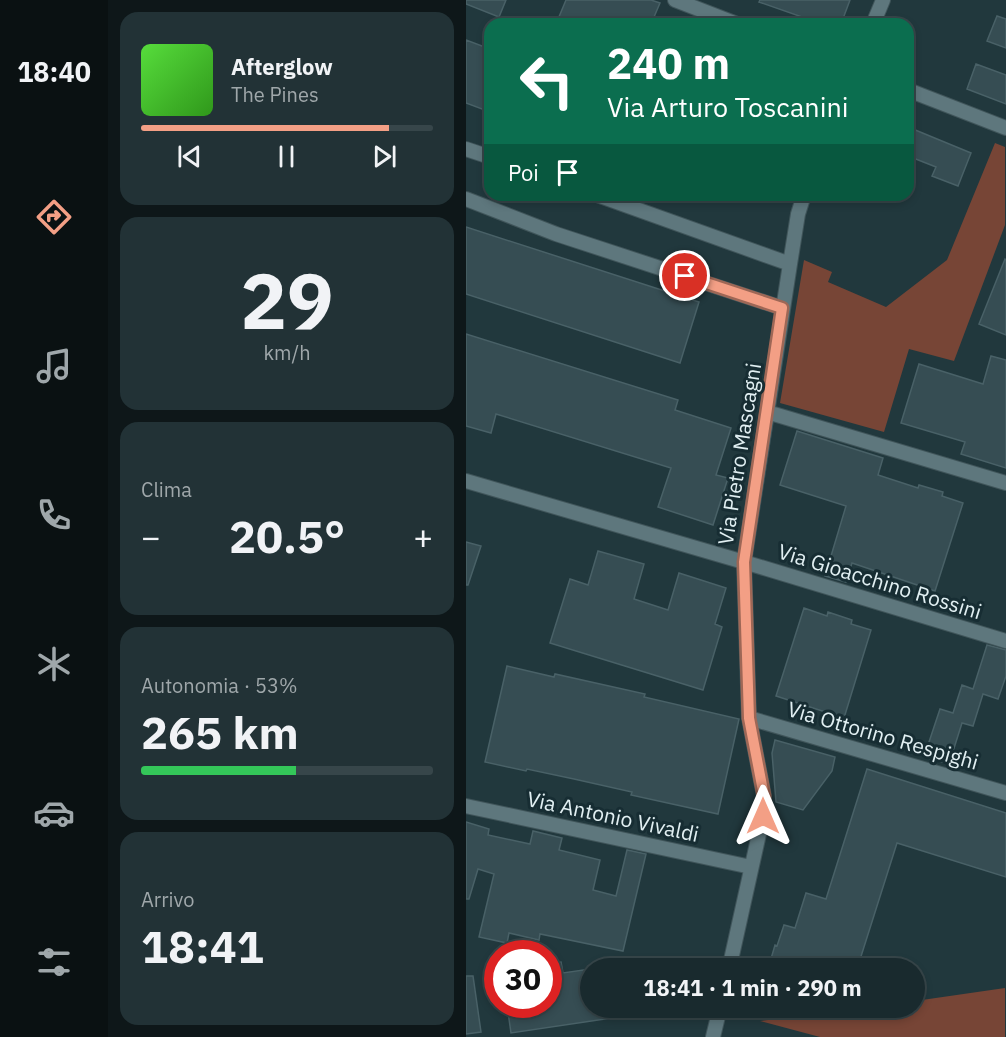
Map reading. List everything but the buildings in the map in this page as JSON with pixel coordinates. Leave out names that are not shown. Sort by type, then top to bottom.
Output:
[{"type":"street","points":[[675,0],[722,18]]},
{"type":"street","points":[[876,18],[883,0]]},
{"type":"street","points":[[914,92],[1006,128]]},
{"type":"street","points":[[466,149],[484,155]]},
{"type":"street","points":[[466,199],[556,234],[782,308]]},
{"type":"street","points":[[614,201],[790,264]]},
{"type":"street","name":"Via Pietro Mascagni","points":[[731,958],[763,816],[764,796],[749,718],[744,562],[782,308],[802,201]]},
{"type":"street","points":[[767,412],[1006,483]]},
{"type":"street","name":"Via Gioacchino Rossini","points":[[466,481],[1006,641]]},
{"type":"street","name":"Via Ottorino Respighi","points":[[749,718],[1006,793]]},
{"type":"street","name":"Via Antonio Vivaldi","points":[[466,806],[751,867]]},
{"type":"street","points":[[713,1037],[718,1018]]},
{"type":"shaded area","points":[[995,143],[1005,147],[1005,225],[954,361],[909,349],[884,432],[780,403],[804,260],[832,272],[828,282],[886,307],[947,260]]},
{"type":"shaded area","points":[[1005,988],[1005,1037],[820,1037],[760,1021],[784,1018],[925,1018],[925,1000]]},
{"type":"route","points":[[685,276],[782,308],[744,562],[749,718],[764,796],[763,816]]}]
